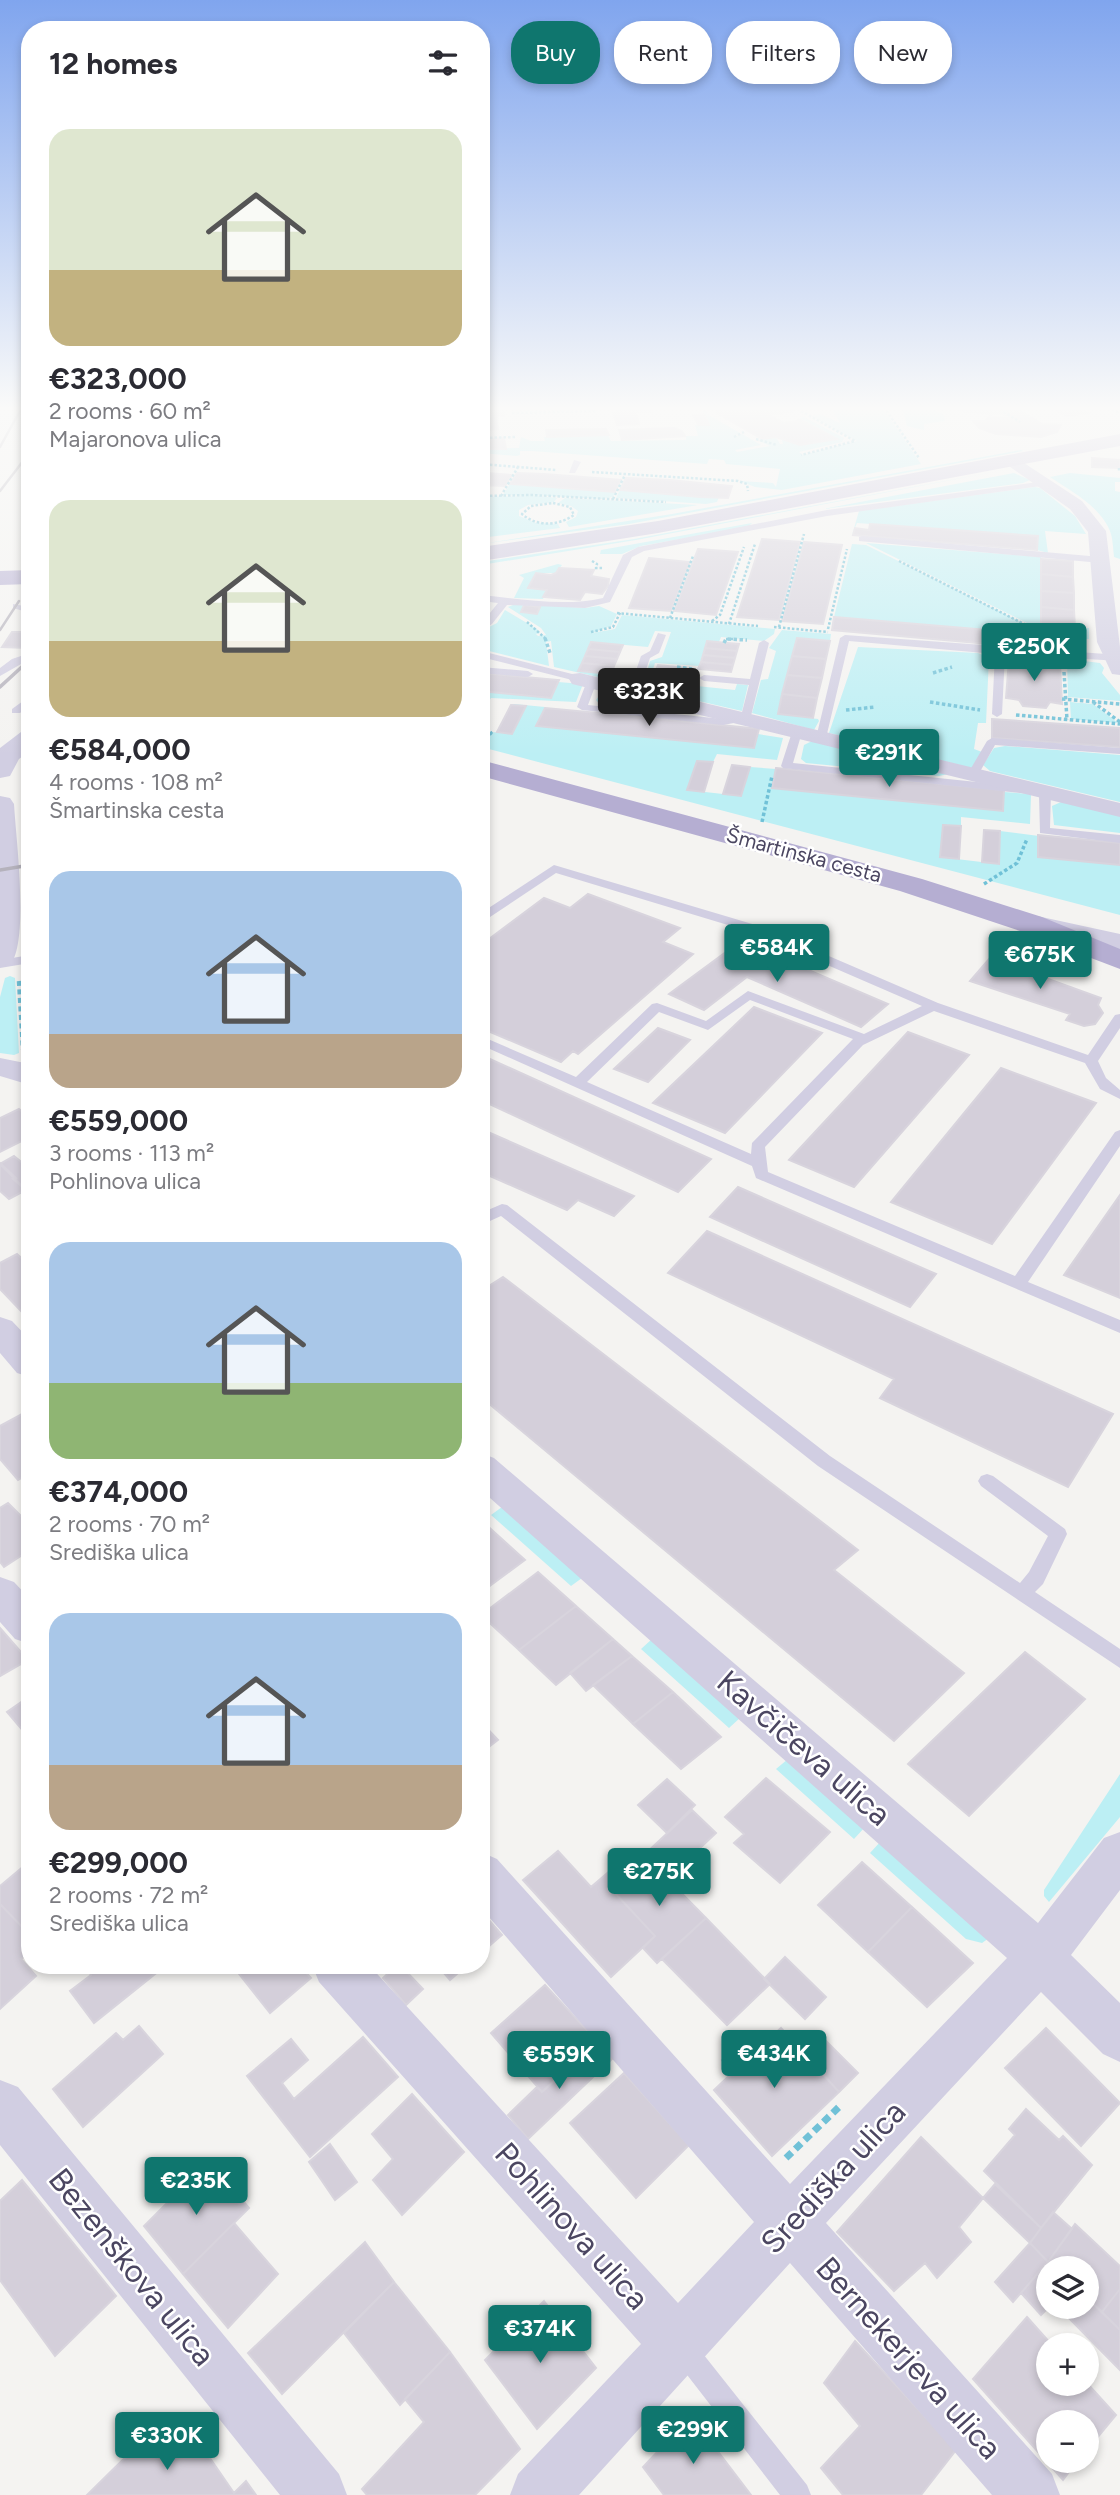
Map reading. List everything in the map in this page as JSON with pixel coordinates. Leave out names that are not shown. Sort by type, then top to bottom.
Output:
[{"type":"main road","points":[[490,553],[677,523]]},
{"type":"main road","points":[[0,578],[21,577]]},
{"type":"main road","name":"Šmartinska cesta","points":[[490,770],[830,862],[1031,924],[1120,960]]},
{"type":"street","points":[[1093,523],[1110,561],[1104,621],[1107,642],[1118,662]]},
{"type":"street","points":[[586,680],[1120,810]]},
{"type":"street","points":[[0,771],[8,755],[21,745]]},
{"type":"street","points":[[0,804],[9,967]]},
{"type":"street","points":[[1031,924],[1120,943]]},
{"type":"street","points":[[0,1330],[21,1354]]},
{"type":"street","name":"Kavčičeva ulica","points":[[490,1476],[982,1903],[1120,2037]]},
{"type":"street","points":[[0,1594],[21,1617]]},
{"type":"street","name":"Središka ulica","points":[[539,2495],[1040,1958],[1120,1853]]},
{"type":"street","name":"Bernekerjeva ulica","points":[[490,1884],[1031,2495]]},
{"type":"street","name":"Pohlinova ulica","points":[[344,1974],[679,2344]]},
{"type":"street","name":"Bezenškova ulica","points":[[0,2105],[318,2495]]},
{"type":"lane","points":[[490,599],[585,605],[603,602],[612,594],[628,555],[642,549],[773,523]]},
{"type":"lane","points":[[862,539],[1110,561]]},
{"type":"lane","points":[[490,621],[500,605],[513,601]]},
{"type":"lane","points":[[16,606],[21,607]]},
{"type":"lane","points":[[634,691],[646,656],[654,653],[661,635]]},
{"type":"lane","points":[[821,738],[845,638],[1063,655],[1118,662]]},
{"type":"lane","points":[[586,680],[582,707],[723,722],[746,718],[764,643]]},
{"type":"lane","points":[[997,714],[1000,651]]},
{"type":"lane","points":[[490,656],[586,680]]},
{"type":"lane","points":[[0,673],[21,659]]},
{"type":"lane","points":[[490,671],[586,680]]},
{"type":"lane","points":[[704,678],[754,682]]},
{"type":"lane","points":[[16,710],[21,706]]},
{"type":"lane","points":[[797,732],[787,766],[1045,792],[1044,831],[1120,839]]},
{"type":"lane","points":[[973,775],[992,741],[1120,751]]},
{"type":"lane","points":[[490,913],[554,869],[755,929],[933,1006],[1091,1061]]},
{"type":"lane","points":[[0,964],[21,960]]},
{"type":"lane","points":[[578,1083],[657,1007],[708,1026],[748,995],[864,1039]]},
{"type":"lane","points":[[933,1006],[864,1039],[757,1146],[761,1175],[1120,1327]]},
{"type":"lane","points":[[1120,1018],[1091,1061],[1094,1073],[1112,1092],[1120,1095]]},
{"type":"lane","points":[[490,1044],[759,1163]]},
{"type":"lane","points":[[1018,1284],[1120,1135]]},
{"type":"lane","points":[[490,1215],[502,1209],[824,1461],[1120,1660]]},
{"type":"lane","points":[[987,1480],[1058,1534],[1036,1578],[1022,1593]]},
{"type":"lane","name":"Pohlinova ulica","points":[[679,2344],[797,2495]]},
{"type":"path","points":[[779,627],[807,523]]},
{"type":"path","points":[[711,622],[720,615],[755,527]]},
{"type":"path","points":[[729,624],[755,527]]},
{"type":"path","points":[[670,618],[700,538]]},
{"type":"path","points":[[828,632],[849,543]]},
{"type":"path","points":[[890,556],[1051,638]]},
{"type":"path","points":[[592,561],[597,564],[596,568]]},
{"type":"path","points":[[500,605],[538,629],[548,642],[551,672]]},
{"type":"path","points":[[591,632],[611,629],[618,613],[828,632],[845,638]]},
{"type":"path","points":[[1063,655],[1063,699],[1067,720]]},
{"type":"path","points":[[1063,699],[1120,704]]},
{"type":"path","points":[[930,702],[997,714],[1120,723]]},
{"type":"path","points":[[1092,702],[1120,723]]},
{"type":"path","points":[[761,826],[774,765]]},
{"type":"path","points":[[984,884],[1017,863],[1027,839],[1036,830]]},
{"type":"path","points":[[9,967],[21,1035]]},
{"type":"shaded area","points":[[490,523],[558,524],[560,528],[490,537]]},
{"type":"shaded area","points":[[567,523],[590,523],[569,527]]},
{"type":"shaded area","points":[[612,523],[632,523],[490,543]]},
{"type":"shaded area","points":[[723,523],[636,540],[490,564],[490,561]]},
{"type":"shaded area","points":[[752,523],[748,527],[641,546],[622,554],[600,554],[601,550]]},
{"type":"shaded area","points":[[863,523],[1080,523],[1086,534],[1045,531],[1048,553],[1037,550],[1037,536]]},
{"type":"shaded area","points":[[1120,523],[1120,559],[1114,557],[1107,525]]},
{"type":"shaded area","points":[[866,543],[1041,557],[1041,625],[1089,628],[1089,639],[1082,639],[1082,632],[1037,628]]},
{"type":"shaded area","points":[[852,544],[866,545],[1021,622],[1021,647],[1011,646],[1011,632],[834,617]]},
{"type":"shaded area","points":[[562,565],[556,573],[536,573],[531,581],[547,590],[543,599],[514,598],[524,578],[519,575]]},
{"type":"shaded area","points":[[524,605],[522,612],[537,613],[541,605],[585,608],[599,606],[617,614],[611,626],[592,633],[615,629],[622,615],[775,629],[774,634],[764,641],[721,637],[719,642],[707,641],[699,666],[655,663],[649,681],[735,690],[737,684],[748,685],[742,711],[642,688],[650,661],[662,657],[671,632],[655,631],[648,647],[591,642],[579,671],[619,675],[629,671],[636,673],[633,685],[554,667],[551,641],[546,642],[549,666],[490,651],[490,626],[497,623],[505,610],[537,629],[540,633],[536,634],[538,636],[546,635],[541,628],[508,607]]},
{"type":"shaded area","points":[[782,630],[831,634],[830,641],[797,639],[778,714],[818,719],[814,730],[752,713],[761,680],[768,679],[776,651],[769,648]]},
{"type":"shaded area","points":[[858,647],[978,653],[989,658],[986,723],[978,723],[974,749],[982,752],[972,768],[829,733]]},
{"type":"shaded area","points":[[1067,659],[1100,663],[1104,668],[1102,673],[1120,695],[1120,701],[1068,697]]},
{"type":"shaded area","points":[[558,682],[583,684],[576,702],[490,700],[490,692],[551,698]]},
{"type":"shaded area","points":[[603,690],[701,714],[600,705],[596,700]]},
{"type":"shaded area","points":[[1070,702],[1093,704],[1118,723],[1071,719]]},
{"type":"shaded area","points":[[511,705],[545,707],[537,726],[753,748],[758,734],[783,738],[777,760],[717,754],[713,762],[697,761],[687,790],[741,796],[750,767],[776,769],[772,788],[1003,811],[1004,792],[1031,794],[1030,824],[961,817],[961,826],[943,825],[940,857],[998,864],[1000,831],[1039,836],[1039,857],[1120,865],[1120,915],[490,749],[490,732],[512,734],[525,706]]},
{"type":"shaded area","points":[[812,741],[948,774],[939,776],[806,763],[801,759],[804,745]]},
{"type":"shaded area","points":[[1005,746],[1120,755],[1120,802],[990,771],[983,765],[994,748]]},
{"type":"shaded area","points":[[1061,802],[1120,814],[1120,833],[1054,825],[1052,806]]},
{"type":"shaded area","points":[[5,978],[15,978],[19,1053],[14,1055],[0,1053],[0,997]]},
{"type":"shaded area","points":[[502,1507],[582,1578],[571,1586],[491,1515]]},
{"type":"shaded area","points":[[652,1639],[741,1717],[729,1728],[641,1649]]},
{"type":"shaded area","points":[[788,1759],[865,1827],[854,1839],[776,1769]]},
{"type":"shaded area","points":[[1120,1774],[1120,1817],[1049,1902],[1044,1896],[1044,1890]]},
{"type":"shaded area","points":[[881,1841],[989,1938],[982,1943],[966,1939],[870,1853]]},
{"type":"building","points":[[870,524],[1038,536],[1037,550],[853,535],[855,528],[869,530]]},
{"type":"building","points":[[762,539],[800,542],[779,620],[737,617]]},
{"type":"building","points":[[804,542],[842,545],[823,624],[782,621]]},
{"type":"building","points":[[698,549],[738,552],[716,615],[674,611]]},
{"type":"building","points":[[649,558],[690,562],[671,611],[629,608]]},
{"type":"building","points":[[1041,559],[1073,561],[1073,577],[1041,574]]},
{"type":"building","points":[[559,568],[594,570],[591,576],[609,579],[608,586],[602,594],[585,592],[580,600],[543,597],[547,590],[528,588],[536,573],[551,575]]},
{"type":"building","points":[[1041,574],[1073,577],[1074,593],[1041,591]]},
{"type":"building","points":[[1041,591],[1074,593],[1074,610],[1041,607]]},
{"type":"building","points":[[524,605],[540,607],[537,614],[521,612]]},
{"type":"building","points":[[1041,607],[1074,610],[1075,628],[1041,625]]},
{"type":"building","points":[[834,617],[1011,632],[1011,646],[832,630]]},
{"type":"building","points":[[12,632],[21,632],[21,648],[2,647]]},
{"type":"building","points":[[797,638],[830,641],[826,659],[792,656]]},
{"type":"building","points":[[707,641],[739,644],[737,651],[705,648]]},
{"type":"building","points":[[591,642],[623,645],[620,652],[588,649]]},
{"type":"building","points":[[705,648],[737,651],[735,658],[703,655]]},
{"type":"building","points":[[588,649],[620,652],[617,659],[585,656]]},
{"type":"building","points":[[703,655],[735,658],[733,665],[701,662]]},
{"type":"building","points":[[585,656],[617,659],[614,666],[582,663]]},
{"type":"building","points":[[792,656],[826,659],[822,678],[787,675]]},
{"type":"building","points":[[1009,660],[1060,664],[1062,704],[1050,702],[1046,708],[1023,706],[1019,700],[1006,698]]},
{"type":"building","points":[[701,662],[733,665],[731,672],[698,669]]},
{"type":"building","points":[[582,663],[614,666],[611,674],[578,671]]},
{"type":"building","points":[[658,665],[686,668],[684,675],[655,673]]},
{"type":"building","points":[[655,673],[684,675],[681,683],[651,680]]},
{"type":"building","points":[[490,674],[559,680],[551,698],[490,692]]},
{"type":"building","points":[[787,675],[822,678],[817,698],[782,694]]},
{"type":"building","points":[[782,694],[817,698],[813,718],[778,714]]},
{"type":"building","points":[[511,705],[526,706],[512,734],[497,732]]},
{"type":"building","points":[[545,708],[759,729],[754,748],[536,726]]},
{"type":"building","points":[[992,719],[1120,728],[1120,747],[992,738]]},
{"type":"building","points":[[697,761],[713,762],[704,792],[687,790]]},
{"type":"building","points":[[732,765],[750,767],[741,796],[723,794]]},
{"type":"building","points":[[776,768],[1004,790],[1003,811],[772,788]]},
{"type":"building","points":[[943,825],[961,826],[959,859],[940,857]]},
{"type":"building","points":[[984,830],[1000,831],[999,864],[982,862]]},
{"type":"building","points":[[1038,835],[1120,843],[1120,865],[1038,857]]},
{"type":"building","points":[[588,894],[680,928],[663,942],[693,954],[578,1054],[573,1051],[561,1062],[490,1032],[490,938],[544,898],[570,908]]},
{"type":"building","points":[[741,941],[888,1004],[861,1027],[747,977],[704,1010],[669,994]]},
{"type":"building","points":[[990,958],[1101,998],[1098,1005],[1103,1013],[1095,1024],[1084,1026],[1066,1020],[1070,1014],[970,981]]},
{"type":"building","points":[[754,1007],[822,1033],[725,1133],[653,1103]]},
{"type":"building","points":[[658,1028],[690,1040],[648,1082],[614,1069]]},
{"type":"building","points":[[908,1032],[969,1055],[854,1187],[789,1160]]},
{"type":"building","points":[[490,1059],[711,1159],[678,1192],[490,1104]]},
{"type":"building","points":[[1001,1068],[1096,1103],[992,1244],[891,1202]]},
{"type":"building","points":[[19,1109],[21,1111],[21,1142],[0,1152],[0,1118]]},
{"type":"building","points":[[490,1133],[634,1196],[614,1216],[578,1200],[567,1210],[490,1176]]},
{"type":"building","points":[[14,1156],[21,1162],[21,1185],[0,1164]]},
{"type":"building","points":[[0,1163],[16,1178],[13,1179],[21,1186],[21,1193],[9,1199],[0,1191]]},
{"type":"building","points":[[738,1187],[936,1274],[910,1307],[710,1217]]},
{"type":"building","points":[[1120,1195],[1120,1298],[1064,1275]]},
{"type":"building","points":[[707,1231],[1113,1414],[1068,1487],[880,1398],[894,1379],[668,1273]]},
{"type":"building","points":[[17,1254],[21,1258],[21,1311],[0,1289],[0,1263]]},
{"type":"building","points":[[503,1277],[858,1550],[834,1570],[964,1673],[894,1741],[490,1404],[490,1285]]},
{"type":"building","points":[[21,1415],[21,1478],[18,1480],[0,1459],[0,1426]]},
{"type":"building","points":[[8,1503],[21,1516],[21,1556],[4,1567],[0,1562],[0,1508]]},
{"type":"building","points":[[490,1528],[525,1560],[490,1586]]},
{"type":"building","points":[[538,1572],[576,1606],[519,1650],[490,1623],[490,1608]]},
{"type":"building","points":[[576,1606],[613,1639],[556,1685],[519,1650]]},
{"type":"building","points":[[0,1628],[21,1652],[21,1664],[0,1676]]},
{"type":"building","points":[[613,1639],[632,1656],[586,1691],[570,1673]]},
{"type":"building","points":[[1025,1652],[1085,1699],[969,1816],[908,1764]]},
{"type":"building","points":[[632,1656],[673,1692],[633,1724],[593,1685]]},
{"type":"building","points":[[673,1692],[721,1737],[681,1769],[633,1724]]},
{"type":"building","points":[[21,1702],[21,1728],[7,1712]]},
{"type":"building","points":[[490,1732],[498,1740],[490,1746]]},
{"type":"building","points":[[766,1778],[830,1832],[780,1883],[734,1843],[744,1834],[725,1817]]},
{"type":"building","points":[[667,1779],[695,1805],[667,1833],[638,1805]]},
{"type":"building","points":[[692,1810],[716,1833],[667,1879],[644,1855]]},
{"type":"building","points":[[558,1851],[591,1887],[619,1863],[634,1877],[615,1893],[655,1936],[611,1977],[523,1880]]},
{"type":"building","points":[[644,1855],[706,1918],[657,1963],[643,1948],[655,1936],[615,1893],[634,1877],[626,1870]]},
{"type":"building","points":[[862,1862],[912,1907],[868,1952],[818,1905]]},
{"type":"building","points":[[21,1868],[21,1926],[0,1904],[0,1886]]},
{"type":"building","points":[[0,1904],[21,1926],[21,1974],[36,1976],[0,2009]]},
{"type":"building","points":[[912,1907],[973,1963],[927,2007],[868,1952]]},
{"type":"building","points":[[706,1918],[770,1984],[727,2025],[662,1959]]},
{"type":"building","points":[[490,1921],[502,1935],[490,1945]]},
{"type":"building","points":[[785,1957],[826,1997],[805,2019],[764,1979]]},
{"type":"building","points":[[155,1974],[94,2023],[70,1991],[91,1975]]},
{"type":"building","points":[[239,1974],[307,1974],[311,1978],[270,2013]]},
{"type":"building","points":[[387,1974],[409,1974],[423,1989],[406,2005],[383,1978]]},
{"type":"building","points":[[445,1974],[457,1974],[450,1980]]},
{"type":"building","points":[[545,1985],[597,2041],[542,2092],[491,2033]]},
{"type":"building","points":[[139,2026],[163,2054],[83,2127],[53,2089],[116,2033],[123,2040]]},
{"type":"building","points":[[781,2028],[839,2092],[772,2156],[714,2090],[733,2072],[722,2060],[745,2040],[756,2051]]},
{"type":"building","points":[[1046,2028],[1120,2103],[1081,2146],[1005,2068]]},
{"type":"building","points":[[363,2037],[398,2077],[310,2157],[247,2076],[291,2039],[308,2060],[282,2083],[294,2099]]},
{"type":"building","points":[[825,2040],[858,2073],[839,2092],[808,2058]]},
{"type":"building","points":[[597,2041],[612,2059],[528,2139],[508,2115],[537,2087],[542,2092]]},
{"type":"building","points":[[624,2073],[689,2145],[636,2198],[570,2123]]},
{"type":"building","points":[[412,2094],[464,2152],[402,2215],[373,2180],[393,2159],[372,2134]]},
{"type":"building","points":[[1026,2109],[1059,2140],[1063,2136],[1092,2165],[1041,2228],[984,2171],[1015,2135],[1009,2129]]},
{"type":"building","points":[[921,2137],[983,2198],[959,2227],[971,2242],[937,2278],[925,2263],[894,2291],[837,2232]]},
{"type":"building","points":[[330,2144],[357,2182],[335,2200],[309,2162]]},
{"type":"building","points":[[209,2161],[249,2208],[183,2274],[144,2226]]},
{"type":"building","points":[[22,2180],[116,2296],[55,2356],[0,2280],[0,2201]]},
{"type":"building","points":[[995,2184],[1041,2228],[1030,2243],[983,2198]]},
{"type":"building","points":[[1053,2212],[1072,2229],[1052,2256],[1042,2256],[1030,2243]]},
{"type":"building","points":[[234,2223],[278,2274],[228,2328],[183,2274]]},
{"type":"building","points":[[1075,2224],[1120,2266],[1120,2289],[1102,2312],[1099,2309],[1099,2256],[1052,2256]]},
{"type":"building","points":[[365,2242],[394,2282],[282,2394],[248,2353]]},
{"type":"building","points":[[1030,2243],[1042,2256],[1036,2256],[1036,2276],[1013,2302],[995,2282]]},
{"type":"building","points":[[1036,2276],[1036,2310],[1021,2293]]},
{"type":"building","points":[[394,2282],[450,2352],[400,2405],[344,2333]]},
{"type":"building","points":[[1120,2289],[1120,2330],[1102,2312]]},
{"type":"building","points":[[544,2301],[596,2368],[537,2429],[485,2360]]},
{"type":"building","points":[[1099,2310],[1120,2330],[1120,2370],[1099,2349],[1099,2333],[1084,2333],[1070,2319],[1099,2319]]},
{"type":"building","points":[[1027,2317],[1041,2333],[1036,2333],[1036,2396],[1099,2396],[1116,2415],[1099,2436],[1099,2410],[1036,2410],[1036,2450],[973,2379]]},
{"type":"building","points":[[855,2341],[956,2450],[921,2495],[843,2495],[821,2468],[860,2426],[824,2383]]},
{"type":"building","points":[[450,2352],[520,2449],[475,2495],[367,2495],[362,2489],[424,2422],[405,2399]]},
{"type":"building","points":[[691,2416],[751,2495],[664,2495],[643,2467]]},
{"type":"building","points":[[154,2429],[168,2451],[190,2429],[234,2493],[246,2481],[256,2495],[87,2495]]},
{"type":"building","points":[[1057,2473],[1068,2473],[1063,2480]]},
{"type":"railway","points":[[0,630],[19,601]]},
{"type":"railway","points":[[0,687],[21,668]]},
{"type":"railway","points":[[0,870],[21,866]]}]
